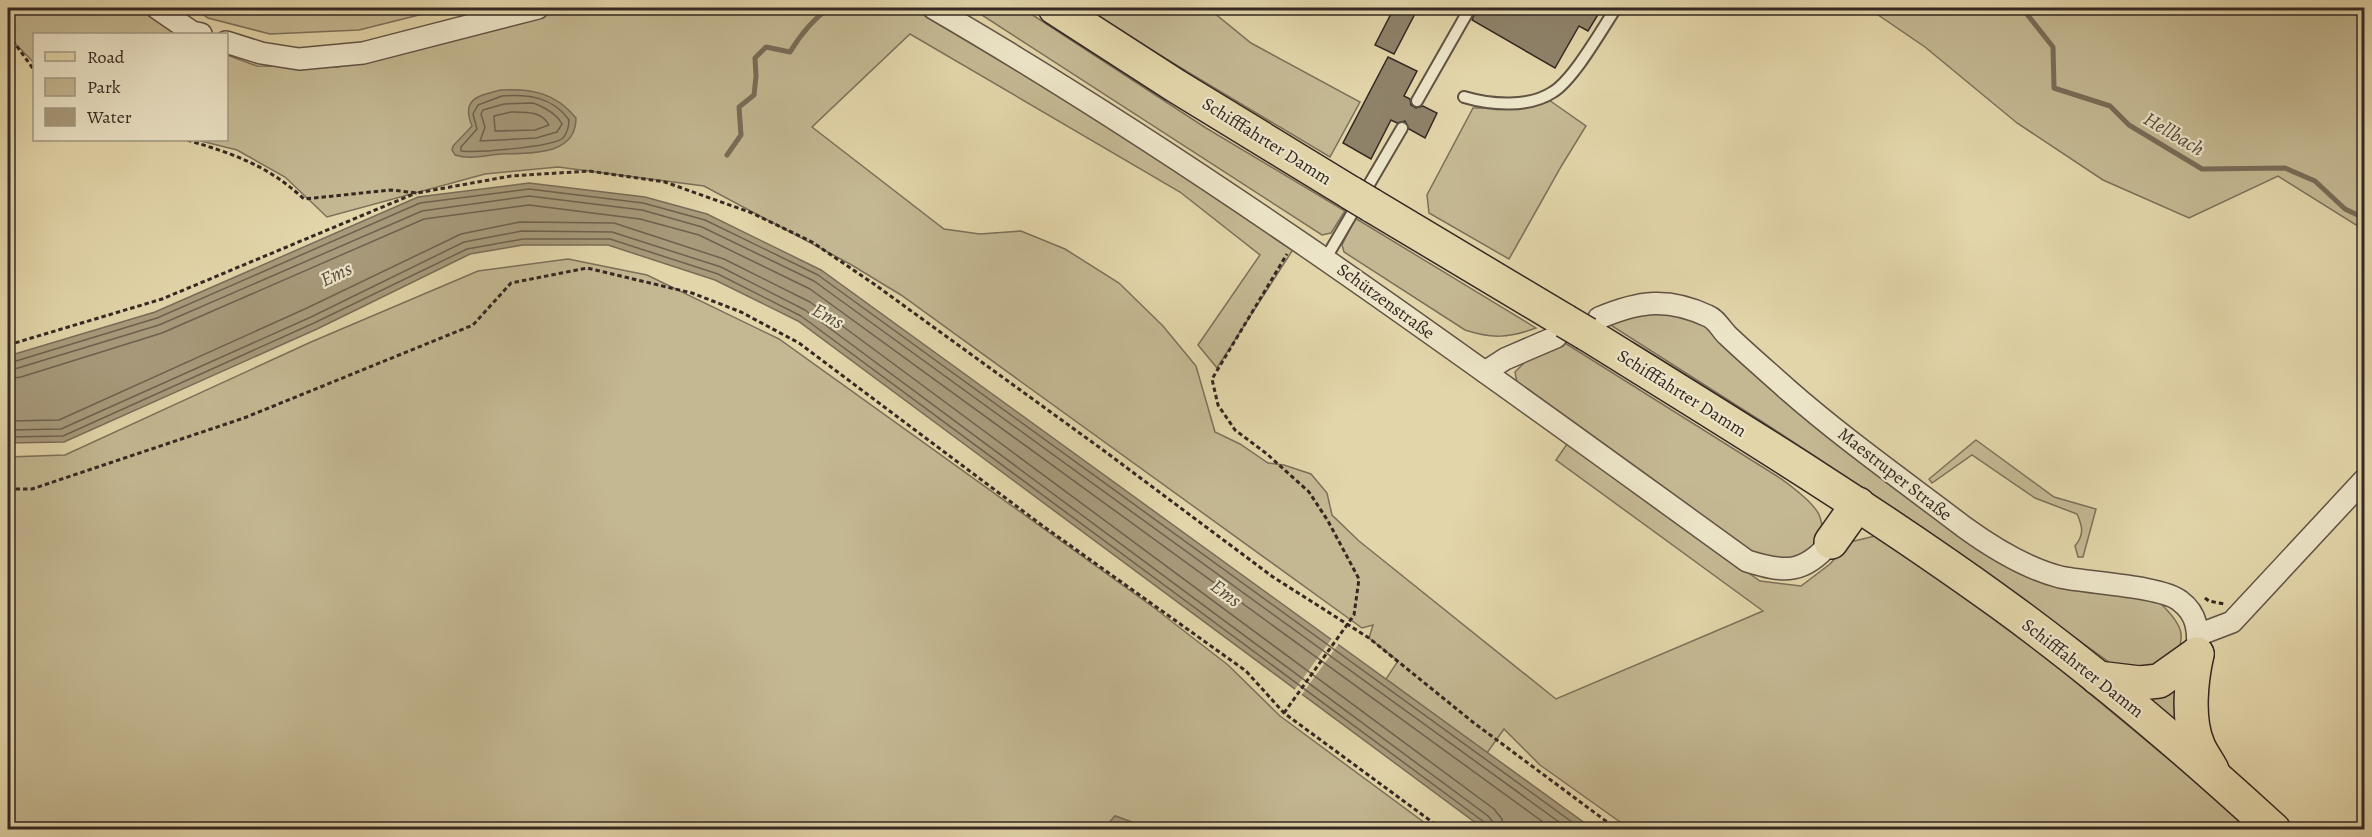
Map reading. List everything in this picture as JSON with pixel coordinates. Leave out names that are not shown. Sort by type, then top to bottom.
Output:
[{"type":"main road","name":"Schifffahrter Damm","points":[[1055,8],[1176,86],[1577,328],[1858,504],[2004,605],[2097,678],[2216,777],[2274,830]]},
{"type":"main road","points":[[1831,542],[1858,504]]},
{"type":"main road","points":[[2097,678],[2140,683],[2159,681],[2198,644]]},
{"type":"main road","points":[[2198,644],[2191,683],[2192,710],[2197,744],[2216,777]]},
{"type":"street","points":[[157,8],[196,33]]},
{"type":"street","points":[[228,43],[261,53],[299,58],[363,53],[538,8]]},
{"type":"street","name":"Schützenstraße","points":[[933,8],[1003,48],[1326,258],[1747,561],[1770,568],[1796,568],[1818,557],[1831,542]]},
{"type":"street","name":"Maestruper Straße","points":[[1485,372],[1505,358],[1626,307],[1650,302],[1676,304],[1711,317],[1725,333],[1790,391],[1895,476],[1968,529],[2024,565],[2060,577],[2151,591],[2179,599],[2192,613],[2198,644]]},
{"type":"street","points":[[2198,644],[2232,622],[2364,480]]},
{"type":"lane","points":[[1417,101],[1470,8]]},
{"type":"lane","points":[[1464,97],[1480,101],[1515,103],[1542,98],[1555,91],[1574,70],[1616,8]]},
{"type":"lane","points":[[1326,258],[1402,128]]},
{"type":"path","points":[[8,34],[33,68]]},
{"type":"path","points":[[190,141],[257,164],[285,181],[304,199],[391,190],[417,193]]},
{"type":"path","points":[[8,345],[162,300],[417,193],[511,176],[589,171],[665,182],[752,213],[812,242],[874,284],[1274,577],[1369,638],[1474,723],[1618,830]]},
{"type":"path","points":[[1284,713],[1354,615],[1358,600],[1359,579],[1328,521],[1309,492],[1267,454],[1235,430],[1218,405],[1212,379],[1279,264],[1298,240]]},
{"type":"path","points":[[8,489],[32,489],[244,418],[473,325],[511,283],[587,268],[692,293],[741,312],[800,343],[1043,526],[1246,671],[1284,713],[1443,830]]},
{"type":"path","points":[[2199,595],[2209,601],[2226,604],[2250,603]]},
{"type":"green space","points":[[8,8],[143,8],[177,33],[33,33],[33,62],[8,36]]},
{"type":"green space","points":[[194,8],[447,8],[359,30],[270,34],[208,18]]},
{"type":"green space","points":[[573,8],[920,8],[997,53],[1294,248],[1217,368],[1198,345],[1260,255],[1180,192],[910,34],[812,127],[944,229],[980,234],[1021,231],[1065,249],[1119,283],[1163,326],[1196,366],[1215,432],[1240,444],[1268,463],[1284,465],[1311,474],[1327,493],[1332,515],[1359,541],[1556,699],[1763,611],[1556,460],[1567,444],[1760,581],[1801,586],[1830,564],[1850,542],[1875,536],[1900,549],[2049,660],[2242,820],[2248,829],[1630,829],[1540,765],[1504,729],[1487,753],[1386,679],[1398,661],[1369,638],[1373,625],[1362,628],[901,295],[850,264],[704,186],[558,167],[485,174],[327,217],[285,177],[237,150],[201,141],[228,141],[228,55],[257,66],[338,67]]},
{"type":"green space","points":[[971,8],[1022,8],[1206,128],[1345,211],[1331,233],[1322,235]]},
{"type":"green space","points":[[1081,8],[1208,8],[1251,43],[1360,102],[1330,157]]},
{"type":"green space","points":[[1868,8],[2364,8],[2364,230],[2278,176],[2189,218],[2103,180],[2017,123],[1925,47]]},
{"type":"green space","points":[[1549,100],[1586,126],[1509,259],[1429,213],[1427,195],[1473,108],[1524,108]]},
{"type":"green space","points":[[1355,218],[1536,328],[1500,336],[1465,330],[1344,252],[1342,245]]},
{"type":"green space","points":[[568,259],[647,275],[779,339],[1153,607],[1228,665],[1280,716],[1433,829],[1152,830],[1115,816],[1103,830],[8,829],[8,457],[65,455],[311,342],[478,271]]},
{"type":"green space","points":[[1675,312],[1709,325],[2009,567],[2160,603],[2174,618],[2180,631],[2180,646],[2171,664],[2127,675],[1916,523],[1609,324],[1630,314]]},
{"type":"green space","points":[[1565,343],[1796,490],[1814,507],[1820,517],[1821,533],[1815,547],[1803,557],[1795,560],[1781,563],[1764,561],[1517,383],[1515,372],[1528,359]]},
{"type":"green space","points":[[1976,440],[2054,497],[2096,509],[2083,557],[2078,557],[2075,546],[2082,531],[2077,514],[2035,498],[1972,455],[1932,483],[1929,479]]},
{"type":"green space","points":[[2182,674],[2180,723],[2147,697]]},
{"type":"water","points":[[501,90],[533,91],[560,103],[576,118],[574,131],[568,140],[549,150],[472,157],[455,155],[452,150],[453,146],[472,126],[469,117],[470,104],[478,97]]},
{"type":"water","name":"Ems","points":[[529,183],[645,197],[707,214],[821,270],[1593,829],[1484,829],[798,321],[715,280],[608,245],[523,245],[470,254],[317,329],[64,442],[8,443],[8,356],[155,312],[418,197]]},
{"type":"water","points":[[1115,816],[1152,829],[1103,829]]},
{"type":"pier","points":[[1333,637],[1340,642],[1300,697],[1293,692]]},
{"type":"building","points":[[1394,8],[1418,8],[1394,54],[1375,45]]},
{"type":"building","points":[[1477,8],[1602,8],[1588,31],[1579,26],[1555,68],[1472,20]]},
{"type":"building","points":[[1388,57],[1417,71],[1404,96],[1410,99],[1411,105],[1416,108],[1423,106],[1437,113],[1425,138],[1409,129],[1405,121],[1397,123],[1391,120],[1371,159],[1343,143]]},
{"type":"waterway","name":"Hellbach","points":[[727,155],[741,135],[739,107],[754,95],[755,58],[766,47],[790,52],[807,28],[829,8]]},
{"type":"waterway","name":"Hellbach","points":[[2022,8],[2053,47],[2054,88],[2110,106],[2129,125],[2202,169],[2285,168],[2315,181],[2345,209],[2364,218]]}]
